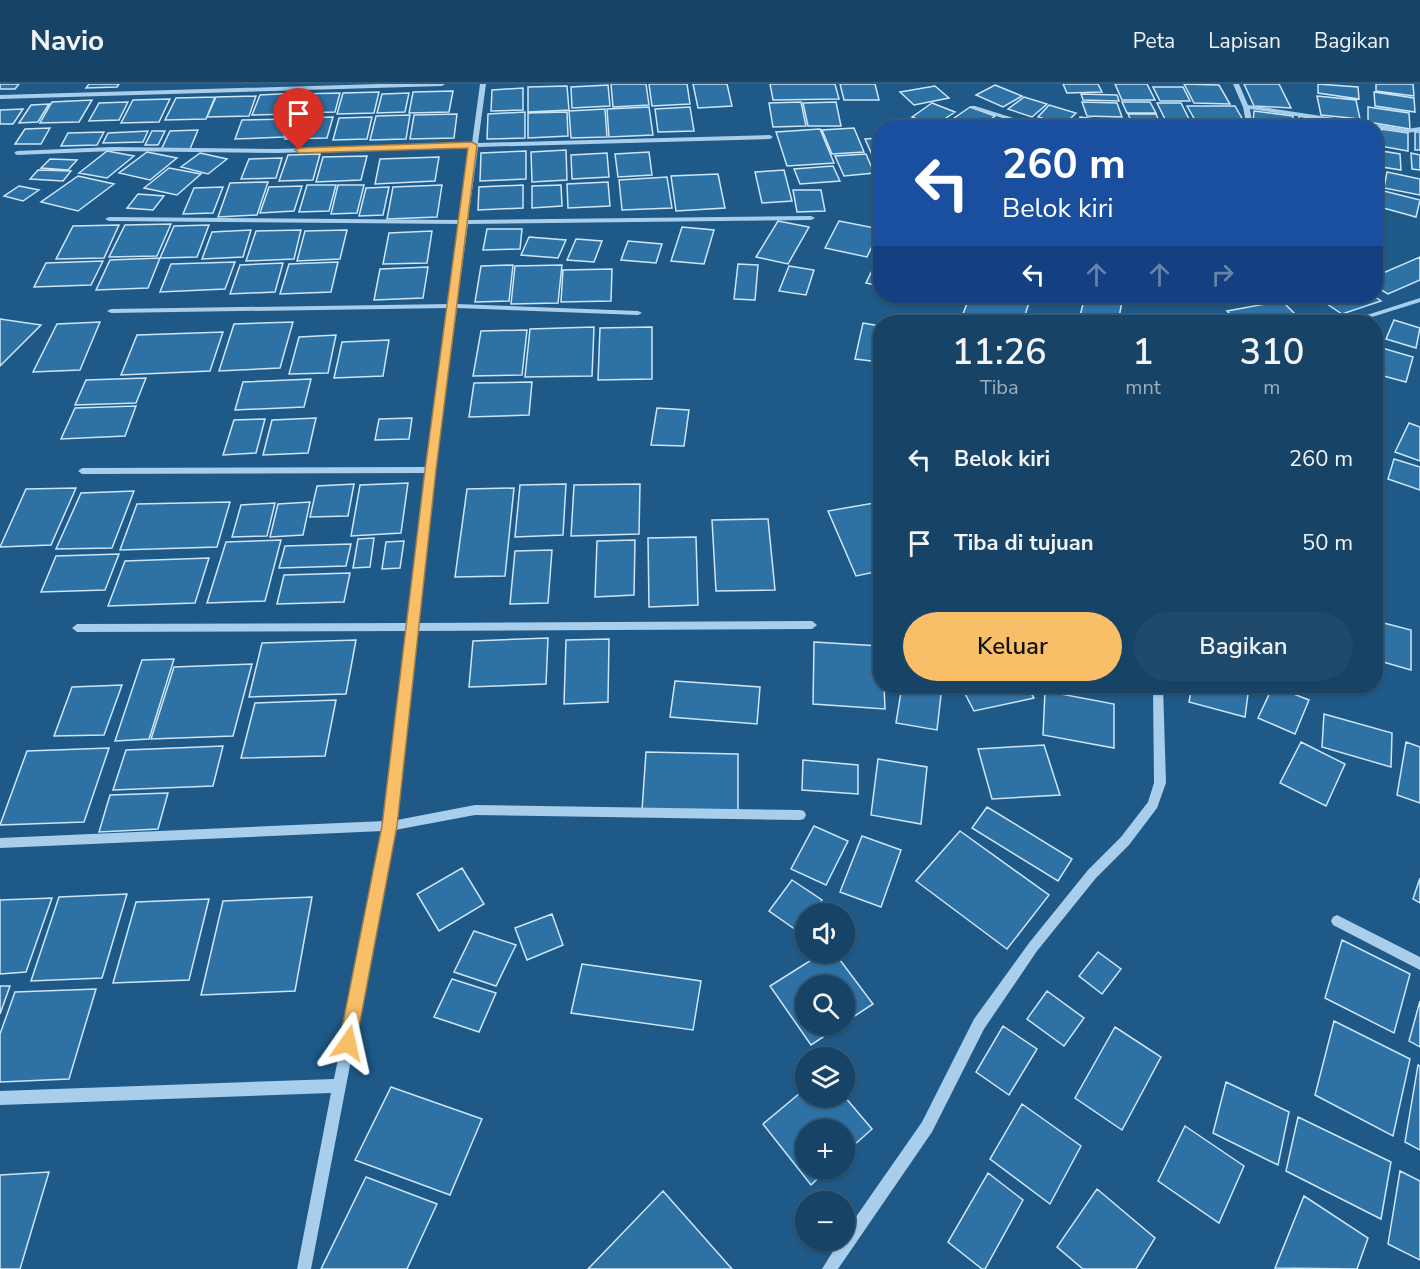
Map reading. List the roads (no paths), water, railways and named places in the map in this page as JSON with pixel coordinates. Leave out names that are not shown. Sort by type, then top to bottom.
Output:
[{"type":"street","points":[[0,97],[442,84]]},
{"type":"street","points":[[304,1269],[390,826],[415,626],[430,470],[454,306],[472,145],[483,84]]},
{"type":"street","points":[[1236,84],[1246,107],[1248,120]]},
{"type":"street","points":[[973,107],[1016,120]]},
{"type":"street","points":[[1246,107],[1333,120]]},
{"type":"street","points":[[1383,127],[1407,131],[1420,129]]},
{"type":"street","points":[[17,153],[112,149],[277,151],[770,137]]},
{"type":"street","points":[[109,219],[464,222],[811,218]]},
{"type":"street","points":[[1372,315],[1420,300]]},
{"type":"street","points":[[111,311],[454,306],[638,313]]},
{"type":"street","points":[[82,471],[430,470]]},
{"type":"street","points":[[76,628],[812,625]]},
{"type":"street","points":[[829,1269],[927,1127],[979,1024],[1026,957],[1092,874],[1125,841],[1153,804],[1160,783],[1158,693]]},
{"type":"street","points":[[0,843],[390,826],[475,810],[800,815]]},
{"type":"street","points":[[1336,921],[1420,964]]},
{"type":"street","points":[[0,1098],[339,1086]]}]
